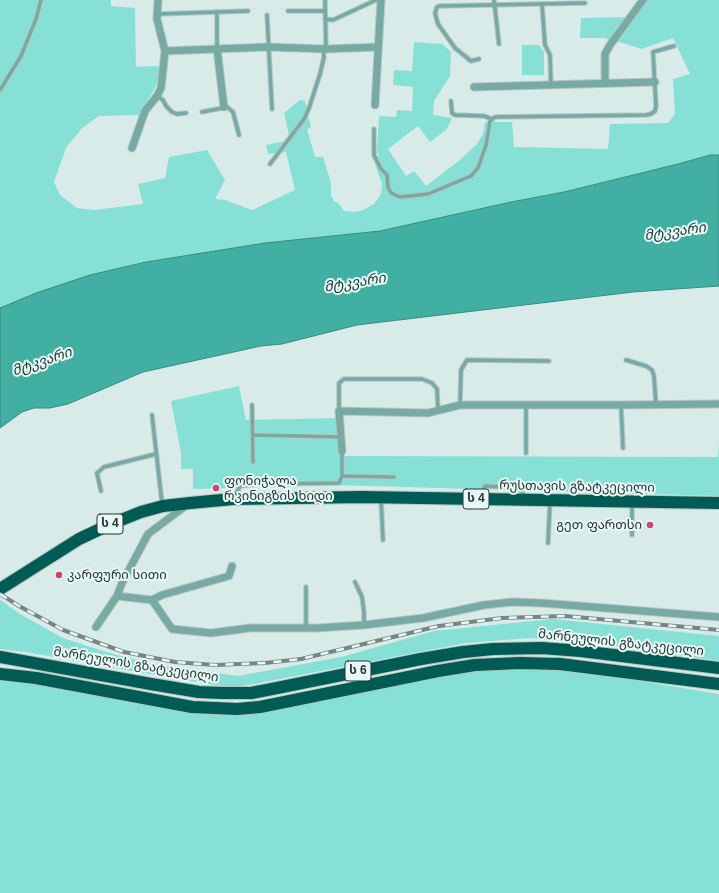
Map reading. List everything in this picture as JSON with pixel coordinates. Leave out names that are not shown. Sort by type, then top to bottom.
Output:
[{"type":"highway","name":"რუსთავის გზატკეცილი","points":[[0,588],[79,539],[141,512],[163,506],[234,499],[381,498],[719,503]]},
{"type":"highway","name":"მარნეულის გზატკეცილი","points":[[0,658],[199,692],[222,694],[251,693],[421,659],[493,648],[542,648],[581,651],[719,668]]},
{"type":"highway","name":"ს 6","points":[[0,674],[36,678],[192,707],[237,709],[260,707],[475,665],[520,663],[560,664],[719,684]]},
{"type":"street","points":[[132,148],[145,111],[157,96],[160,88],[165,51],[157,19],[158,0]]},
{"type":"street","points":[[375,105],[382,0]]},
{"type":"street","points":[[604,83],[605,54],[643,0]]},
{"type":"street","points":[[165,51],[268,47],[325,49],[378,48]]},
{"type":"street","points":[[217,49],[224,107]]},
{"type":"street","points":[[474,87],[655,82]]},
{"type":"street","points":[[342,451],[339,412],[428,413],[460,405],[526,404],[621,406],[719,404]]},
{"type":"street","points":[[96,627],[117,596],[122,582],[148,534],[190,503]]},
{"type":"street","points":[[117,596],[152,600],[162,595],[228,576],[232,566]]},
{"type":"street","points":[[152,600],[172,629],[211,633],[250,628],[306,628],[364,625],[424,618],[484,605],[512,602],[719,617]]},
{"type":"lane","points":[[0,90],[21,56],[36,19],[41,0]]},
{"type":"lane","points":[[270,164],[304,119],[309,108],[324,57],[325,0]]},
{"type":"lane","points":[[325,19],[333,20],[376,0]]},
{"type":"lane","points":[[494,0],[499,44]]},
{"type":"lane","points":[[479,60],[471,60],[455,48],[438,24],[435,10],[440,6],[585,3]]},
{"type":"lane","points":[[542,4],[544,45],[550,55],[551,85]]},
{"type":"lane","points":[[157,14],[248,11]]},
{"type":"lane","points":[[288,12],[325,11]]},
{"type":"lane","points":[[216,12],[217,49]]},
{"type":"lane","points":[[267,14],[272,109]]},
{"type":"lane","points":[[374,129],[374,155],[381,169],[387,175],[388,187],[391,193],[400,197],[428,194],[471,176],[478,168],[486,145],[490,121],[499,116],[651,114],[655,111],[656,106],[653,52],[674,46]]},
{"type":"lane","points":[[157,96],[163,100],[172,112],[177,114],[186,113]]},
{"type":"lane","points":[[451,101],[452,112],[455,115],[484,116],[492,119]]},
{"type":"lane","points":[[202,112],[227,107],[233,112],[239,135]]},
{"type":"lane","points":[[460,405],[461,370],[466,360],[549,361]]},
{"type":"lane","points":[[626,360],[646,366],[652,370],[654,376],[656,405]]},
{"type":"lane","points":[[339,412],[338,383],[344,379],[422,379],[432,383],[437,389],[438,410]]},
{"type":"lane","points":[[526,404],[526,453]]},
{"type":"lane","points":[[252,406],[253,462]]},
{"type":"lane","points":[[621,406],[623,448]]},
{"type":"lane","points":[[152,415],[163,506]]},
{"type":"lane","points":[[252,435],[341,437]]},
{"type":"lane","points":[[234,499],[240,486],[252,484],[340,483],[342,476],[342,451]]},
{"type":"lane","points":[[101,491],[96,473],[104,468],[156,454]]},
{"type":"lane","points":[[342,476],[394,477]]},
{"type":"lane","points":[[381,498],[383,540]]},
{"type":"lane","points":[[548,543],[550,500]]},
{"type":"lane","points":[[632,502],[632,536]]},
{"type":"lane","points":[[355,582],[362,597],[364,625]]},
{"type":"lane","points":[[306,587],[306,628]]},
{"type":"shaded area","points":[[0,0],[111,0],[111,6],[135,8],[136,67],[161,67],[156,86],[139,115],[99,116],[82,128],[66,148],[54,182],[60,195],[77,208],[94,210],[143,204],[138,184],[165,178],[169,157],[207,150],[225,180],[215,199],[225,200],[252,210],[295,190],[286,152],[268,154],[266,145],[290,140],[284,113],[300,100],[305,101],[311,128],[307,129],[315,157],[323,157],[331,183],[331,196],[344,211],[355,212],[363,210],[374,204],[381,194],[382,184],[372,156],[379,156],[377,151],[379,116],[396,117],[397,110],[412,111],[413,87],[393,85],[394,70],[412,71],[414,42],[442,44],[451,52],[450,76],[434,101],[433,115],[452,118],[447,129],[430,142],[418,126],[388,149],[406,176],[414,171],[426,186],[460,160],[476,145],[483,134],[485,122],[512,122],[514,147],[608,149],[610,124],[668,123],[675,114],[673,79],[690,74],[673,38],[642,49],[616,41],[647,0],[719,0],[719,155],[710,155],[564,192],[511,202],[380,231],[265,243],[146,262],[90,275],[36,293],[0,308]]},
{"type":"shaded area","points":[[626,17],[610,40],[605,38],[580,38],[581,18]]},
{"type":"shaded area","points":[[522,45],[539,45],[544,52],[544,75],[522,75]]},
{"type":"shaded area","points":[[239,386],[246,420],[341,418],[340,456],[718,457],[719,443],[719,496],[334,485],[193,489],[193,469],[181,469],[181,453],[171,401]]},
{"type":"shaded area","points":[[0,600],[20,614],[63,638],[106,652],[152,664],[238,676],[341,657],[434,631],[553,619],[719,636],[719,661],[613,646],[530,638],[466,643],[233,688],[26,652],[0,649]]},
{"type":"shaded area","points":[[491,667],[573,670],[719,694],[719,893],[0,893],[0,681],[28,682],[92,694],[239,715]]},
{"type":"water","name":"მტკვარი","points":[[710,155],[719,155],[719,286],[633,292],[357,325],[282,344],[261,346],[143,372],[68,404],[50,408],[34,408],[22,412],[0,428],[0,308],[36,293],[90,275],[146,262],[265,243],[380,231],[511,202],[564,192]]},
{"type":"railway","points":[[0,594],[63,630],[124,652],[175,662],[215,665],[265,663],[301,659],[439,626],[502,618],[565,616],[719,630]]},
{"type":"place","name":"ფონიჭალა რკინიგზის ხიდი","points":[[216,488]]},
{"type":"place","name":"გეთ ფართსი","points":[[650,525]]},
{"type":"place","name":"კარფური სითი","points":[[59,575]]}]
